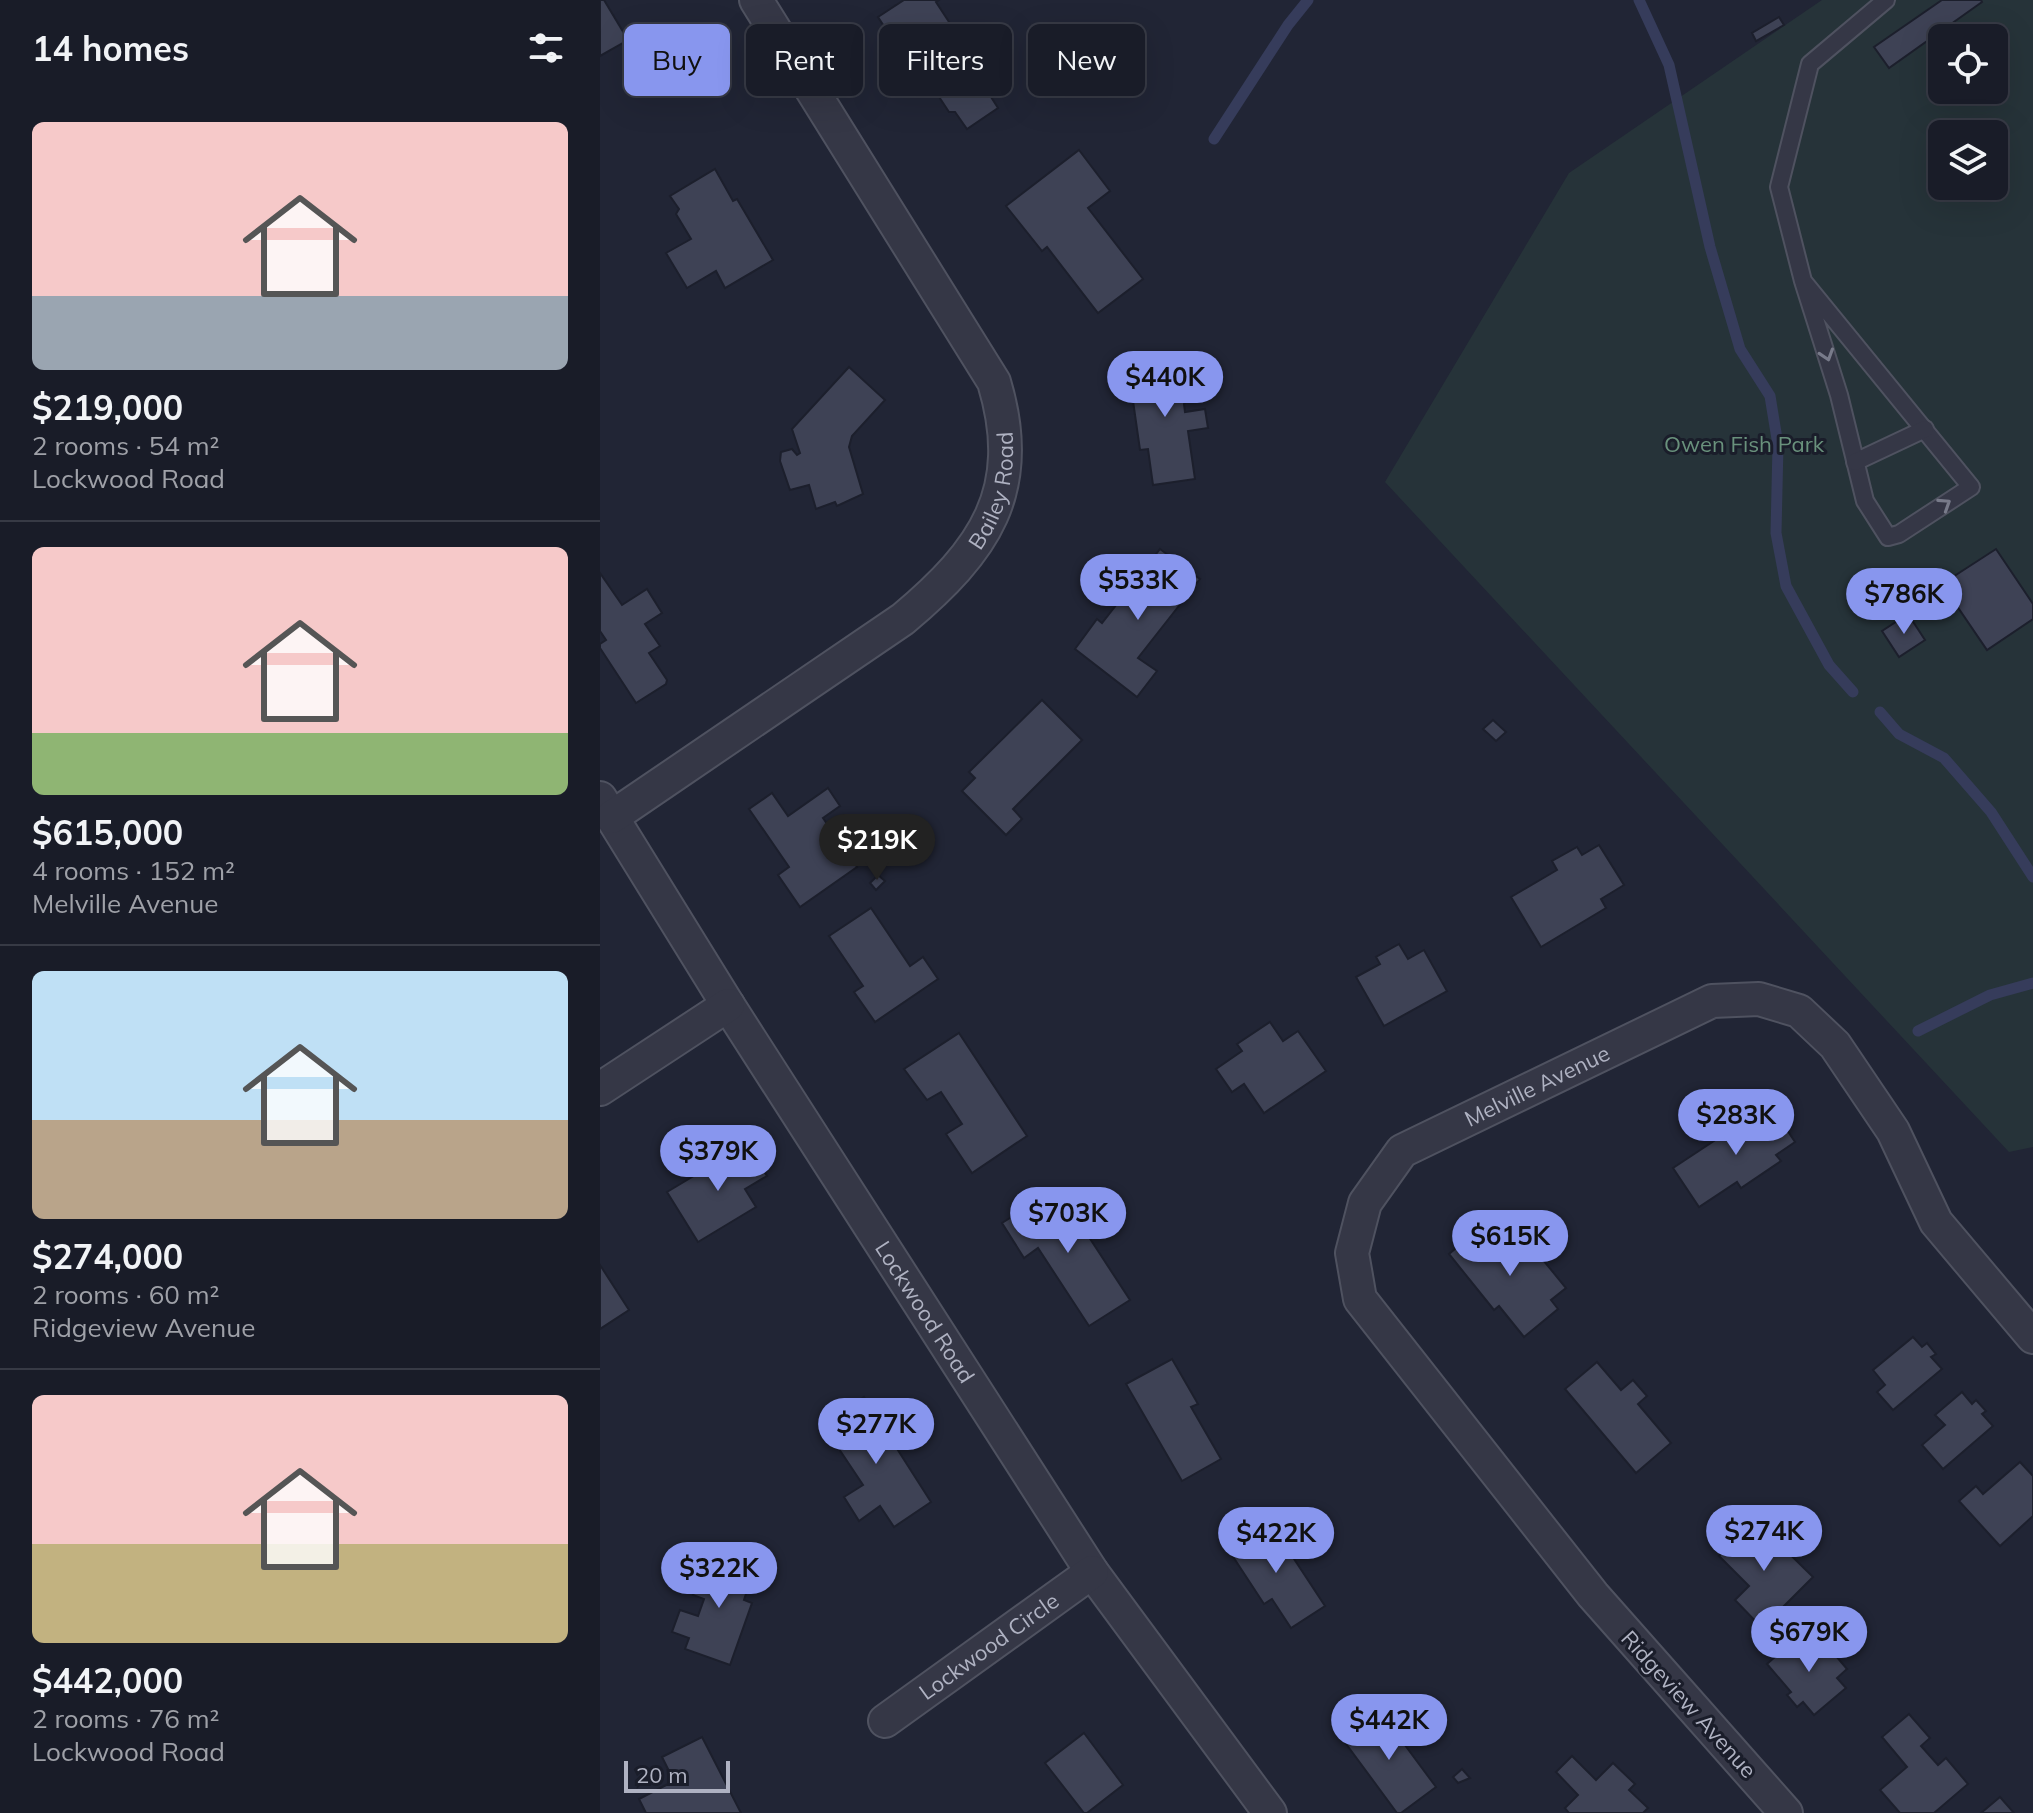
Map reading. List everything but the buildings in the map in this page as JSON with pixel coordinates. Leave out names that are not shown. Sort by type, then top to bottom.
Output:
[{"type":"street","name":"Bailey Road","points":[[606,807],[903,619],[963,563],[982,535],[996,506],[1004,477],[1004,421],[994,382],[756,0]]},
{"type":"street","name":"Lockwood Road","points":[[606,807],[728,1005],[1092,1572],[1270,1813]]},
{"type":"street","name":"Melville Avenue","points":[[1593,1595],[1360,1299],[1352,1253],[1365,1203],[1402,1151],[1712,1001],[1759,999],[1799,1011],[1835,1045],[1893,1131],[1936,1222],[2033,1337]]},
{"type":"street","points":[[600,1089],[728,1005]]},
{"type":"street","name":"Lockwood Circle","points":[[885,1721],[1092,1572]]},
{"type":"street","name":"Ridgeview Avenue","points":[[1593,1595],[1786,1813]]},
{"type":"lane","points":[[1803,281],[1971,487],[1899,534],[1888,537],[1865,501],[1839,395],[1803,281],[1779,187],[1810,64],[1886,0]]},
{"type":"lane","points":[[1855,462],[1925,429]]},
{"type":"green space","name":"Owen Fish Park","points":[[1822,0],[2033,0],[2033,1147],[2009,1152],[1385,482],[1569,173]]},
{"type":"waterway","points":[[1214,139],[1288,25],[1308,0]]},
{"type":"waterway","points":[[1639,0],[1669,65],[1710,247],[1740,349],[1770,396],[1778,445],[1776,533],[1786,586],[1829,665],[1853,692]]},
{"type":"waterway","points":[[1880,712],[1899,734],[1944,758],[1991,812],[2033,877]]},
{"type":"waterway","points":[[1918,1031],[1990,995],[2033,983]]}]
